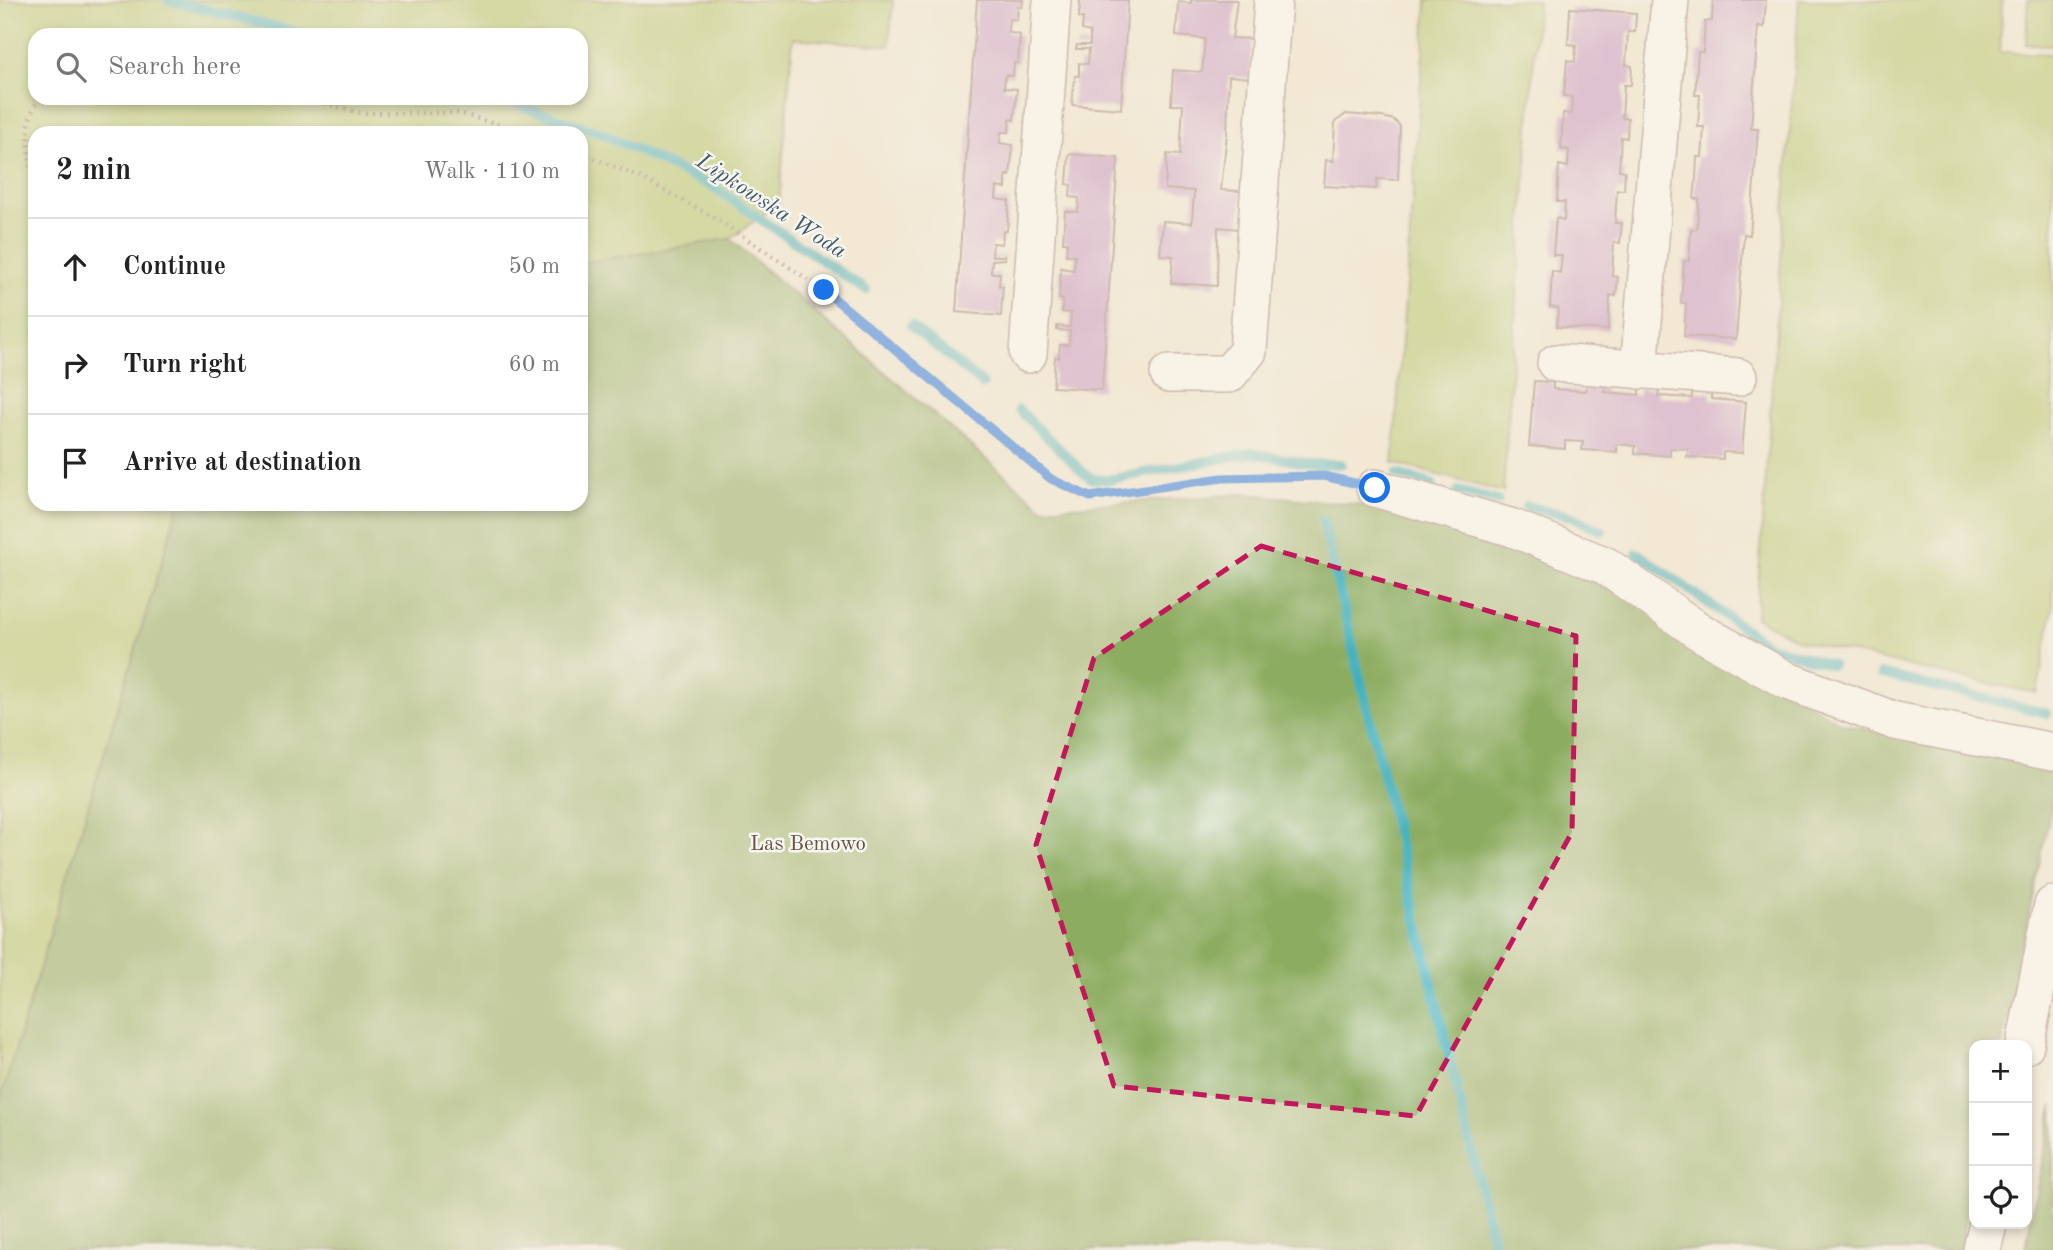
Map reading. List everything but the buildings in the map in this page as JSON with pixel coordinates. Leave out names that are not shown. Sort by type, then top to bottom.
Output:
[{"type":"street","points":[[1028,354],[1052,0]]},
{"type":"street","points":[[1169,374],[1228,374],[1248,351],[1273,0]]},
{"type":"street","points":[[1639,370],[1670,0]]},
{"type":"street","points":[[1556,363],[1738,377]]},
{"type":"street","points":[[1375,488],[1513,528],[1606,566],[1700,632],[1788,681],[1895,721],[2053,752]]},
{"type":"street","points":[[2026,1040],[2053,905]]},
{"type":"street","points":[[1982,1250],[1987,1229]]},
{"type":"path","points":[[30,126],[34,105]]},
{"type":"path","points":[[331,105],[361,113],[460,113],[503,126]]},
{"type":"path","points":[[588,156],[642,178],[718,220],[824,290],[1051,479],[1090,497],[1222,478],[1324,476],[1375,488]]},
{"type":"highlighted area","points":[[1261,546],[1576,636],[1572,832],[1416,1116],[1114,1086],[1036,845],[1094,658]]},
{"type":"green space","points":[[0,0],[893,0],[889,46],[793,38],[779,203],[730,239],[588,262],[588,126],[28,126],[28,511],[177,511],[0,1101]]},
{"type":"green space","points":[[1427,0],[1538,0],[1503,492],[1393,463]]},
{"type":"green space","points":[[1799,0],[2002,0],[2000,52],[2053,54],[2053,608],[2037,693],[1798,640],[1756,618]]},
{"type":"green space","points":[[2028,0],[2053,0],[2053,45],[2026,44]]},
{"type":"green space","name":"Las Bemowo","points":[[730,239],[1043,508],[1245,494],[1366,505],[1509,537],[1580,567],[1841,723],[2053,771],[2053,798],[2003,1040],[1969,1040],[1969,1204],[1960,1250],[0,1250],[0,1101],[177,511],[588,511],[588,262]]},
{"type":"green space","points":[[2053,1106],[2053,1250],[2025,1250],[2029,1229],[2032,1229],[2032,1214]]},
{"type":"waterway","name":"Lipkowska Woda","points":[[168,0],[281,28]]},
{"type":"waterway","name":"Lipkowska Woda","points":[[519,105],[580,126]]},
{"type":"waterway","name":"Lipkowska Woda","points":[[588,129],[713,187],[866,290]]},
{"type":"waterway","name":"Lipkowska Woda","points":[[911,326],[983,384]]},
{"type":"waterway","name":"Lipkowska Woda","points":[[1019,410],[1093,479],[1107,480],[1251,453],[1310,464],[1341,464]]},
{"type":"waterway","name":"Lipkowska Woda","points":[[1397,474],[1432,484]]},
{"type":"waterway","name":"Lipkowska Woda","points":[[1458,491],[1498,501]]},
{"type":"waterway","name":"Lipkowska Woda","points":[[1526,506],[1570,516],[1602,531]]},
{"type":"waterway","points":[[1323,521],[1495,1250]]},
{"type":"waterway","name":"Lipkowska Woda","points":[[1637,553],[1769,646],[1832,665]]},
{"type":"waterway","name":"Lipkowska Woda","points":[[1881,674],[2046,713]]},
{"type":"route","points":[[824,290],[1051,479],[1090,497],[1222,478],[1324,476],[1375,488]]}]
